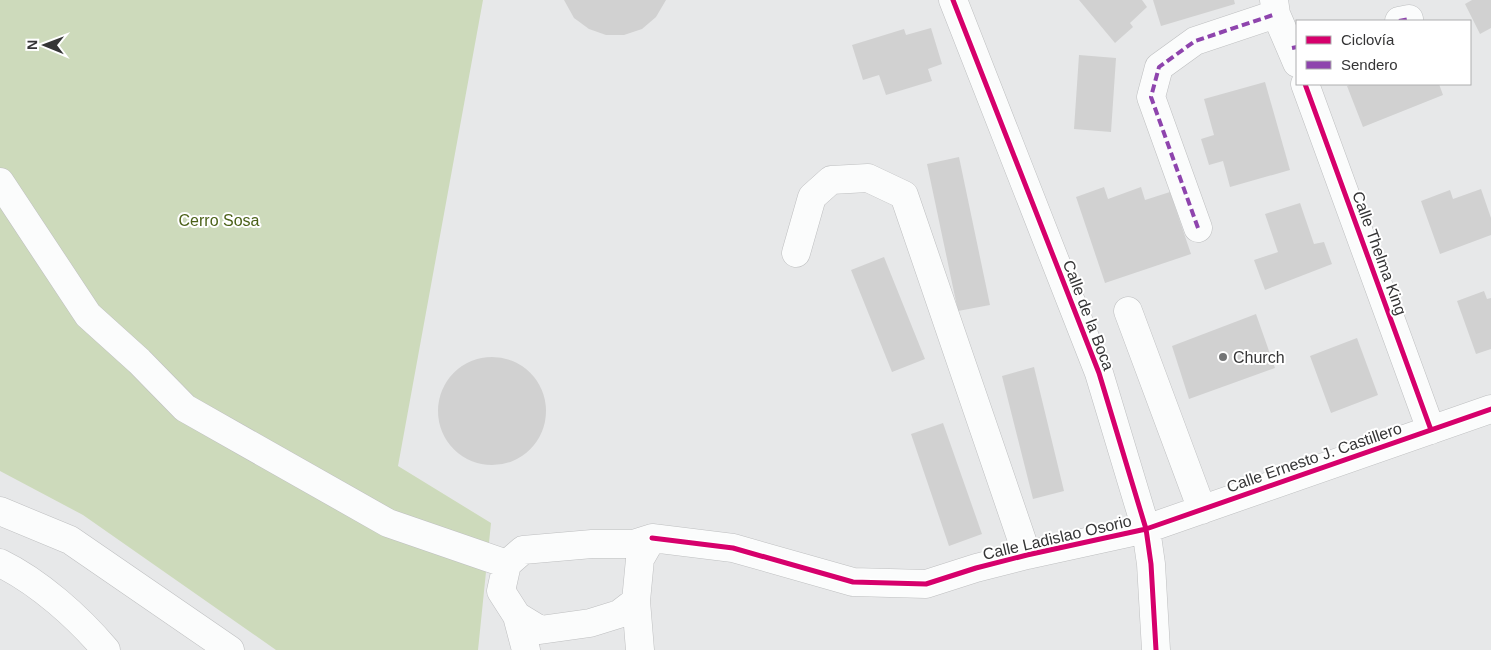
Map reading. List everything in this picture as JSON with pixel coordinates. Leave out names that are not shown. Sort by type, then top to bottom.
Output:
[{"type":"street","name":"Calle de la Boca","points":[[953,0],[1099,374],[1146,529],[1151,564],[1156,650]]},
{"type":"street","points":[[1198,228],[1152,97],[1159,67],[1195,41],[1275,7],[1295,53]]},
{"type":"street","name":"Calle Thelma King","points":[[1305,85],[1431,430]]},
{"type":"street","points":[[796,253],[812,197],[831,180],[868,178],[904,195],[1027,555]]},
{"type":"street","points":[[0,182],[88,315],[139,361],[185,408],[388,523],[506,564],[501,591],[517,616],[526,650]]},
{"type":"street","points":[[1128,311],[1202,510]]},
{"type":"street","name":"Calle Ernesto J. Castillero","points":[[1146,529],[1491,409]]},
{"type":"street","points":[[0,511],[70,540],[230,650]]},
{"type":"street","name":"Calle Ladislao Osorio","points":[[506,564],[523,550],[592,544],[633,544],[652,538],[733,548],[853,582],[926,584],[976,568],[1027,555],[1146,529]]},
{"type":"street","points":[[640,650],[636,601],[640,559],[652,538]]},
{"type":"street","points":[[0,563],[19,572],[84,625],[106,650]]},
{"type":"street","points":[[517,616],[540,630],[590,623],[619,614],[636,601]]},
{"type":"green space","name":"Cerro Sosa","points":[[0,0],[483,0],[398,466],[491,523],[478,650],[276,650],[83,515],[0,471]]},
{"type":"building","points":[[564,0],[666,0],[656,17],[642,29],[624,35],[606,35],[589,29],[574,18]]},
{"type":"building","points":[[1079,0],[1142,0],[1147,7],[1130,23],[1133,27],[1115,43]]},
{"type":"building","points":[[1153,0],[1234,0],[1235,4],[1161,26]]},
{"type":"building","points":[[1472,0],[1491,0],[1491,28],[1480,34],[1465,4]]},
{"type":"building","points":[[931,28],[942,64],[928,69],[932,81],[886,95],[879,75],[863,80],[852,45],[904,29],[906,35]]},
{"type":"building","points":[[1079,55],[1116,58],[1111,132],[1074,129]]},
{"type":"building","points":[[1265,82],[1290,170],[1230,187],[1223,161],[1209,165],[1201,139],[1214,135],[1204,99]]},
{"type":"building","points":[[1439,85],[1443,95],[1363,127],[1347,86]]},
{"type":"building","points":[[959,157],[990,305],[958,311],[927,164]]},
{"type":"building","points":[[1104,187],[1108,199],[1141,187],[1145,200],[1170,192],[1191,254],[1105,283],[1076,197]]},
{"type":"building","points":[[1481,189],[1491,218],[1491,235],[1440,254],[1421,201],[1450,190],[1453,199]]},
{"type":"building","points":[[1300,203],[1314,244],[1324,242],[1332,264],[1265,290],[1254,260],[1278,252],[1265,214]]},
{"type":"building","points":[[884,257],[925,359],[892,372],[851,270]]},
{"type":"building","points":[[1484,291],[1487,299],[1491,298],[1491,349],[1476,354],[1457,301]]},
{"type":"building","name":"Church","points":[[1256,314],[1275,368],[1189,399],[1172,346]]},
{"type":"building","points":[[1357,338],[1378,395],[1331,413],[1310,356]]},
{"type":"building","points":[[492,357],[513,361],[530,373],[542,390],[546,411],[542,432],[530,449],[513,461],[492,465],[471,461],[454,449],[442,432],[438,411],[442,390],[454,373],[471,361]]},
{"type":"building","points":[[1034,367],[1064,491],[1033,499],[1002,376]]},
{"type":"building","points":[[943,423],[982,534],[949,546],[911,434]]},
{"type":"marked path","points":[[1198,228],[1151,97],[1159,67],[1195,41],[1276,14]]},
{"type":"marked path","points":[[1404,20],[1409,19]]},
{"type":"marked path","points":[[1292,48],[1296,47]]},
{"type":"cycle path","points":[[953,0],[1099,373],[1146,529],[1151,564],[1156,650]]},
{"type":"cycle path","points":[[1305,85],[1431,430]]},
{"type":"cycle path","points":[[652,538],[733,548],[853,582],[926,584],[976,568],[1027,555],[1146,529],[1491,409]]},
{"type":"place","name":"Church","points":[[1223,357]]}]
